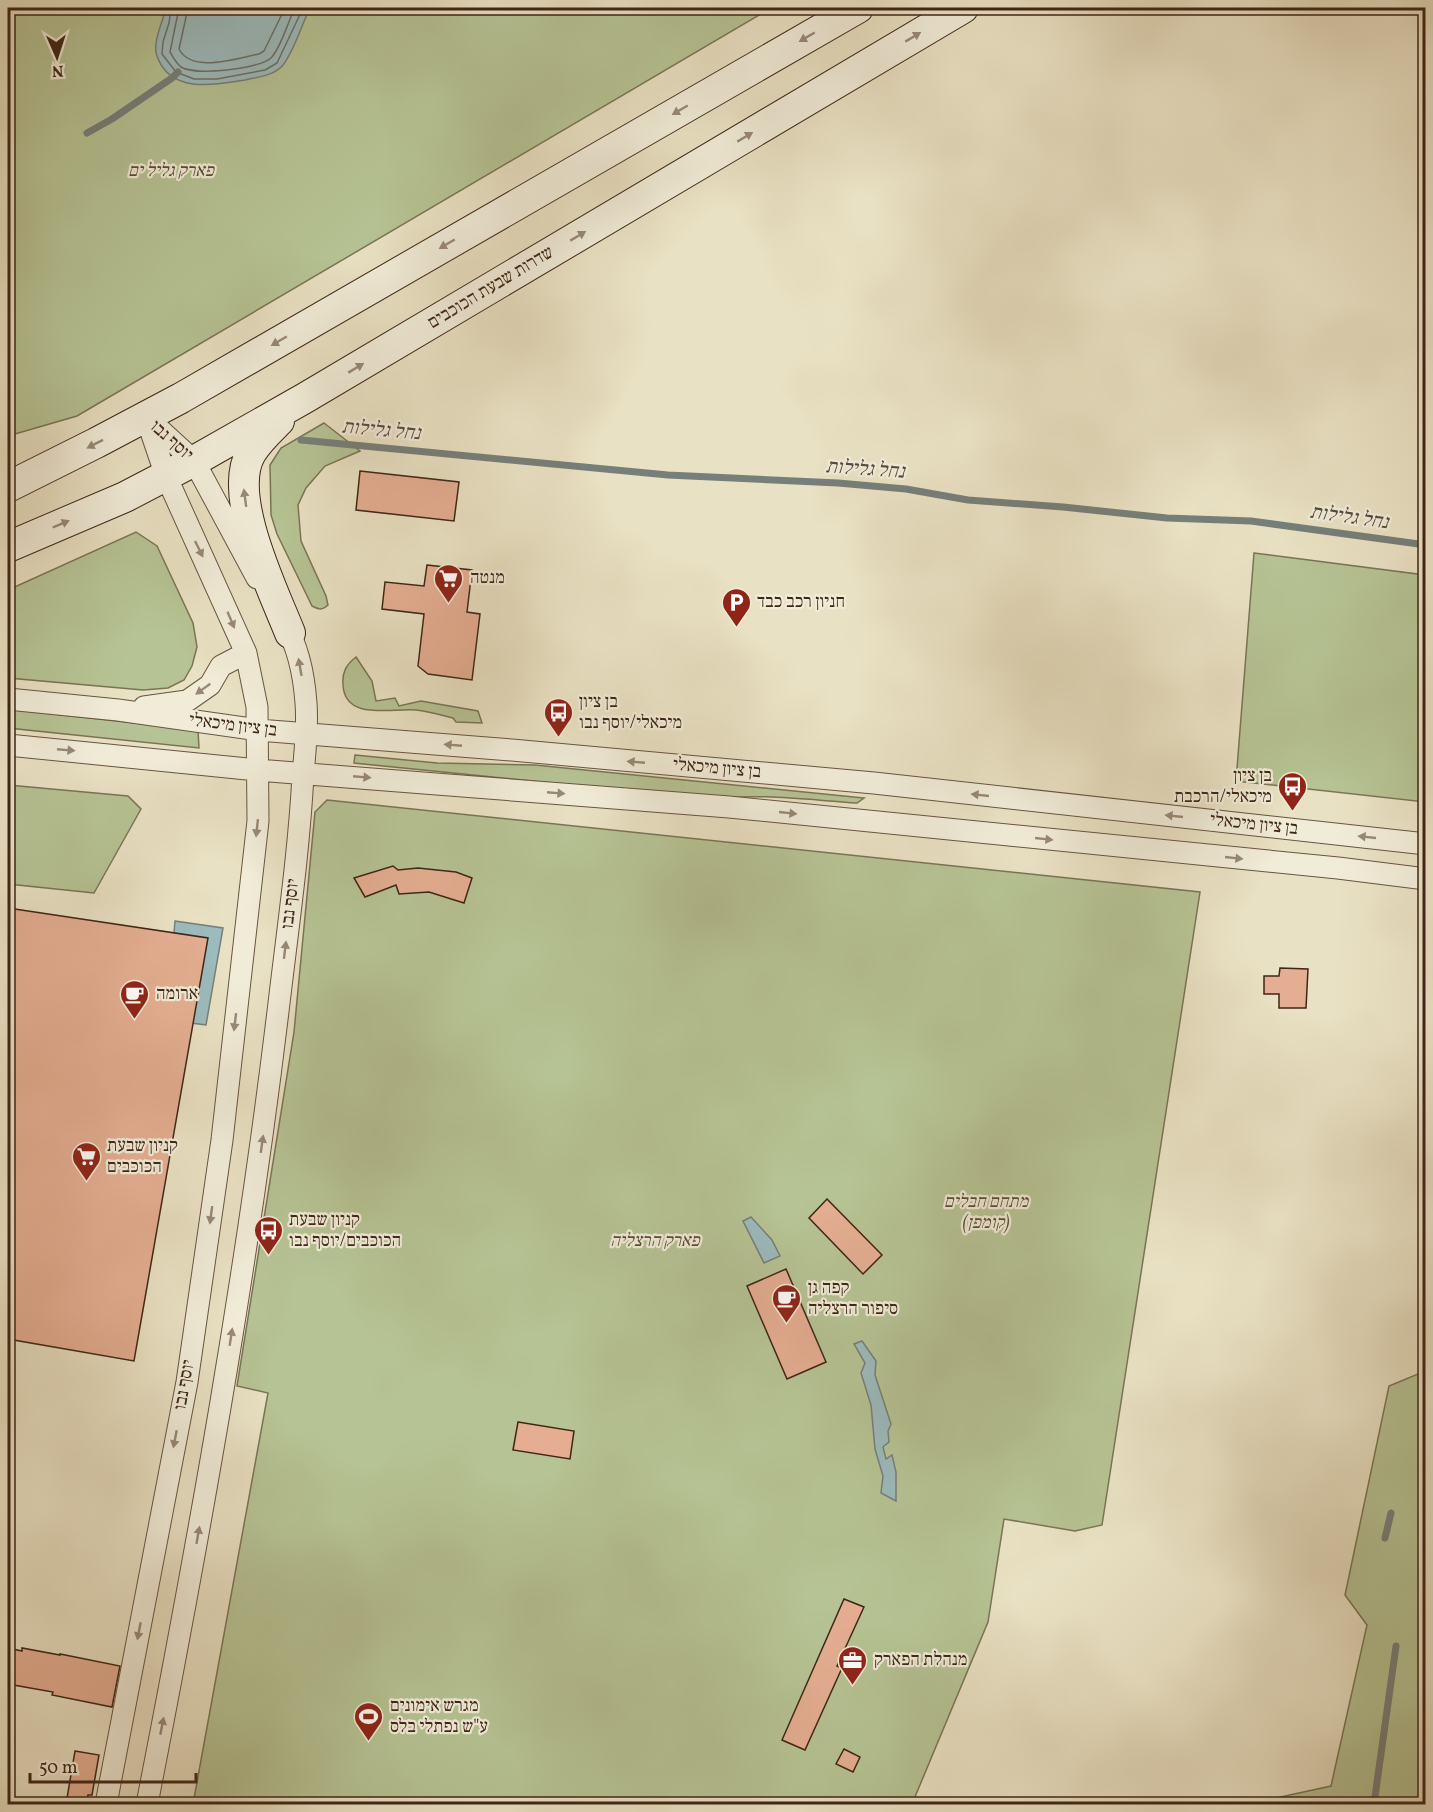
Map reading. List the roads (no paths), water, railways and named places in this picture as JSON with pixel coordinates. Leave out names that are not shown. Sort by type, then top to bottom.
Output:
[{"type":"main road","points":[[8,487],[146,417],[858,8]]},
{"type":"main road","name":"שדרות שבעת הכוכבים","points":[[8,547],[125,496],[194,461],[305,398],[963,8]]},
{"type":"main road","points":[[290,633],[250,529],[243,477],[250,454],[268,431],[305,398]]},
{"type":"street","name":"יוסף נבו","points":[[146,417],[194,461],[247,562],[290,633],[297,650],[306,702],[300,823],[262,1145],[220,1406],[147,1804]]},
{"type":"street","name":"יוסף נבו","points":[[106,1804],[187,1382],[222,1140],[258,821],[257,707],[246,652],[166,476],[146,417]]},
{"type":"street","points":[[118,710],[187,701],[210,685],[221,666],[246,652]]},
{"type":"street","name":"בן ציון מיכאלי","points":[[8,699],[118,710],[258,730],[512,750],[884,784],[1425,844]]},
{"type":"street","name":"בן ציון מיכאלי","points":[[8,745],[257,770],[729,807],[1425,879]]},
{"type":"water","points":[[166,8],[310,8],[291,52],[279,69],[260,77],[207,85],[183,82],[163,68],[157,56],[156,45]]},
{"type":"water","points":[[175,921],[223,928],[206,1025],[191,1023],[174,933]]},
{"type":"water","points":[[751,1217],[772,1240],[780,1256],[764,1263],[743,1221]]},
{"type":"water","points":[[862,1341],[876,1361],[875,1375],[891,1424],[888,1431],[889,1442],[883,1447],[886,1459],[892,1455],[896,1472],[896,1501],[881,1493],[883,1476],[875,1449],[871,1405],[861,1373],[865,1363],[854,1344]]},
{"type":"waterway","name":"נחל גלילות","points":[[87,133],[112,119],[178,72]]},
{"type":"waterway","name":"נחל גלילות","points":[[301,440],[668,475],[838,483],[906,489],[968,500],[1167,518],[1251,521],[1426,545]]},
{"type":"waterway","points":[[1385,1538],[1391,1513]]},
{"type":"waterway","points":[[1374,1804],[1396,1646]]},
{"type":"waterway","points":[[1357,1804],[1374,1799]]},
{"type":"place","name":"מנטה","points":[[449,604]]},
{"type":"place","name":"חניון רכב כבד","points":[[736,628]]},
{"type":"place","name":"בן ציון מיכאלי/יוסף נבו","points":[[558,738]]},
{"type":"place","name":"בן ציון מיכאלי/הרכבת","points":[[1293,812]]},
{"type":"place","name":"ארומה","points":[[135,1020]]},
{"type":"place","name":"קניון שבעת הכוכבים","points":[[86,1182]]},
{"type":"place","name":"קניון שבעת הכוכבים/יוסף נבו","points":[[268,1256]]},
{"type":"place","name":"קפה גן סיפור הרצליה","points":[[787,1324]]},
{"type":"place","name":"מנהלת הפארק","points":[[853,1686]]},
{"type":"place","name":"מגרש אימונים ע\"ש נפתלי בלס","points":[[369,1742]]},
{"type":"park label","name":"פארק גליל ים","points":[[171,171]]},
{"type":"park label","name":"מתחם חבלים (קומפן)","points":[[986,1212]]},
{"type":"park label","name":"פארק הרצליה","points":[[655,1241]]}]
